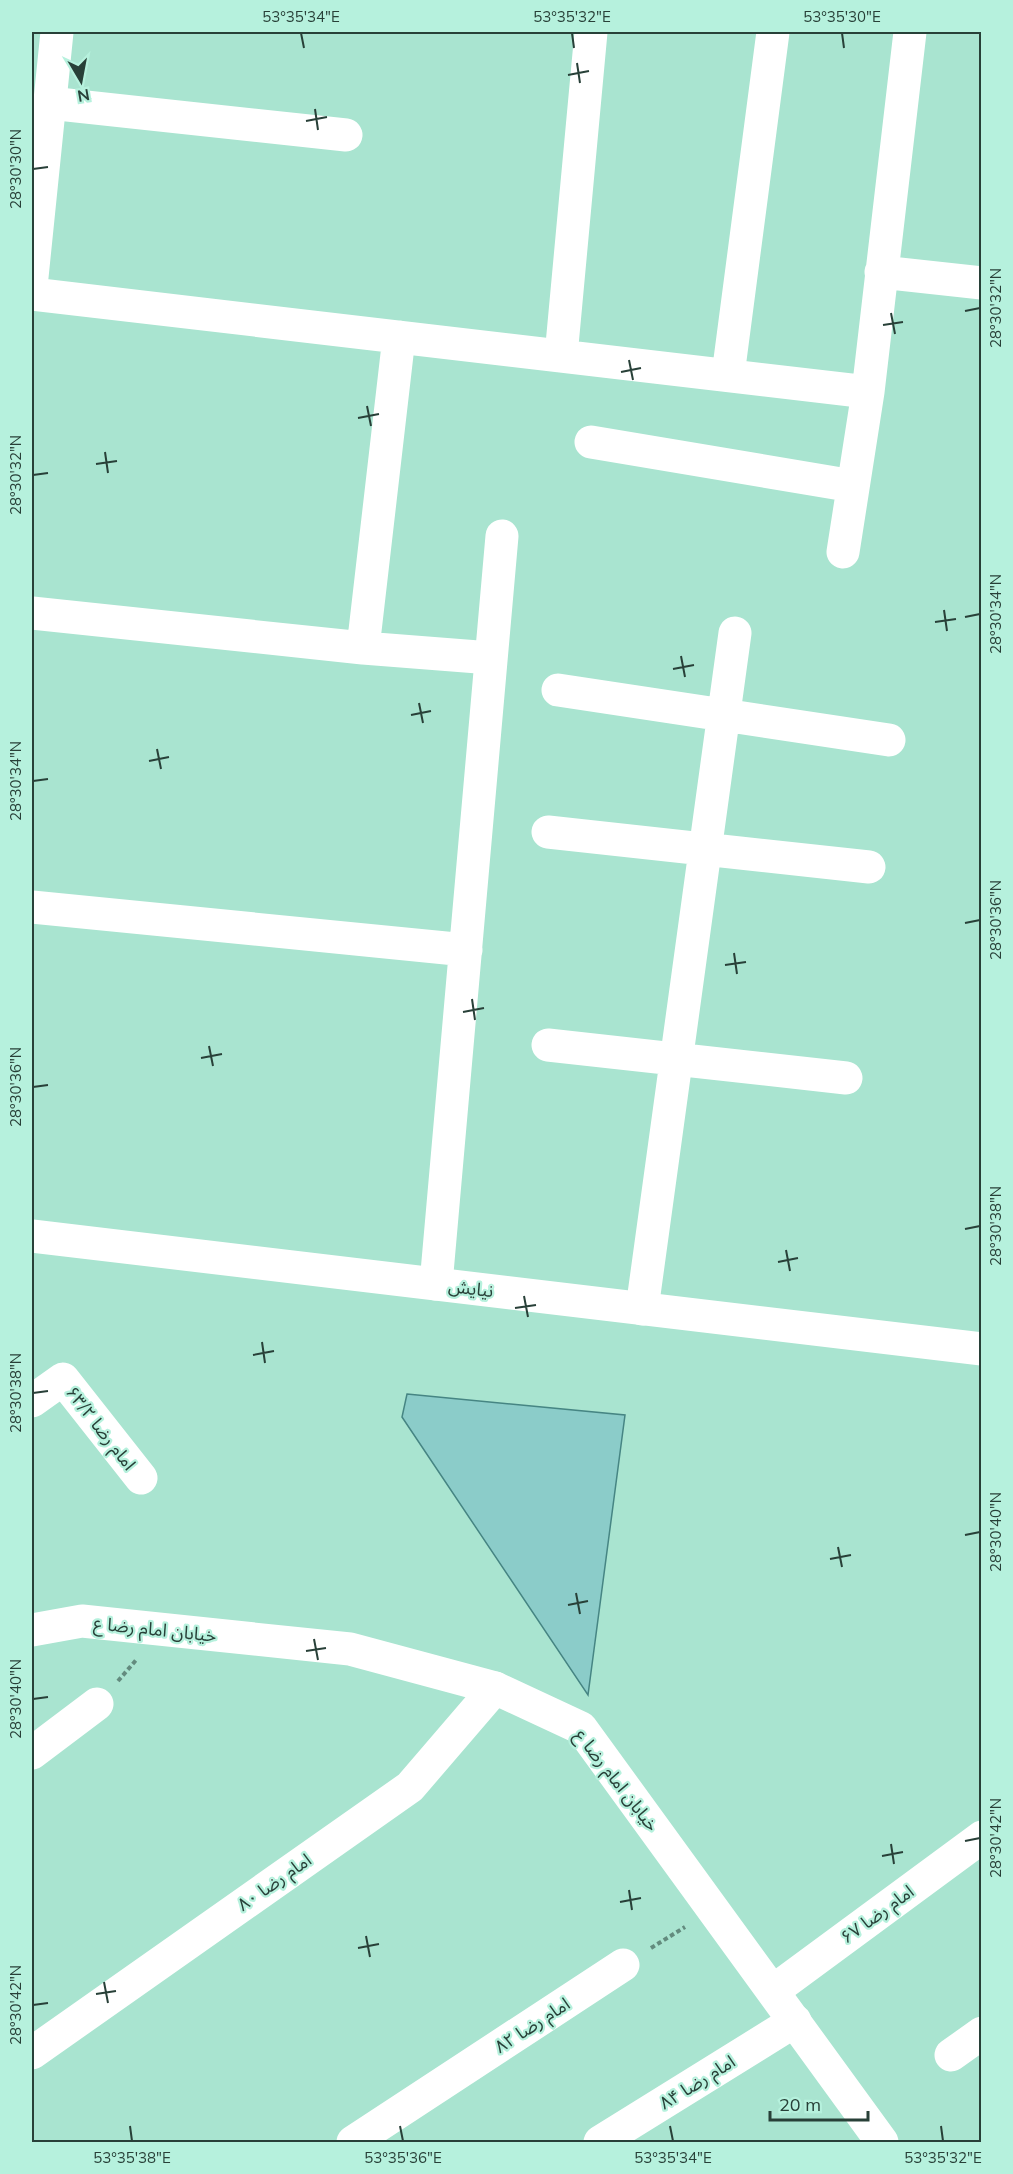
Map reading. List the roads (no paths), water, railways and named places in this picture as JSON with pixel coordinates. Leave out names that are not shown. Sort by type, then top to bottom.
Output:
[{"type":"street","points":[[32,277],[37,174],[49,103],[57,32]]},
{"type":"street","points":[[561,356],[591,32]]},
{"type":"street","points":[[728,375],[773,32]]},
{"type":"street","points":[[843,552],[868,392],[910,32]]},
{"type":"street","points":[[49,103],[346,135]]},
{"type":"street","points":[[881,272],[981,283]]},
{"type":"street","points":[[32,294],[868,392]]},
{"type":"street","points":[[363,648],[399,337]]},
{"type":"street","points":[[591,442],[854,486]]},
{"type":"street","points":[[436,1284],[502,536]]},
{"type":"street","points":[[32,613],[363,648],[491,658]]},
{"type":"street","points":[[642,1309],[735,633]]},
{"type":"street","points":[[558,690],[889,740]]},
{"type":"street","points":[[548,832],[869,867]]},
{"type":"street","points":[[32,907],[466,950]]},
{"type":"street","points":[[548,1045],[846,1078]]},
{"type":"street","name":"نیایش","points":[[32,1236],[981,1349]]},
{"type":"street","name":"امام رضا ۶۳/۲","points":[[32,1401],[63,1380],[141,1478]]},
{"type":"street","name":"خیابان امام رضا ع","points":[[32,1630],[82,1621],[350,1649],[495,1688],[581,1728],[882,2142]]},
{"type":"street","name":"امام رضا ۸۰","points":[[32,2053],[410,1787],[495,1688]]},
{"type":"street","points":[[32,1753],[98,1704]]},
{"type":"street","name":"۶۷ امام رضا","points":[[773,1991],[981,1837]]},
{"type":"street","name":"امام رضا ۸۲","points":[[352,2142],[623,1965]]},
{"type":"street","name":"امام رضا ۸۴","points":[[600,2142],[795,2021]]},
{"type":"street","points":[[951,2055],[981,2033]]}]
